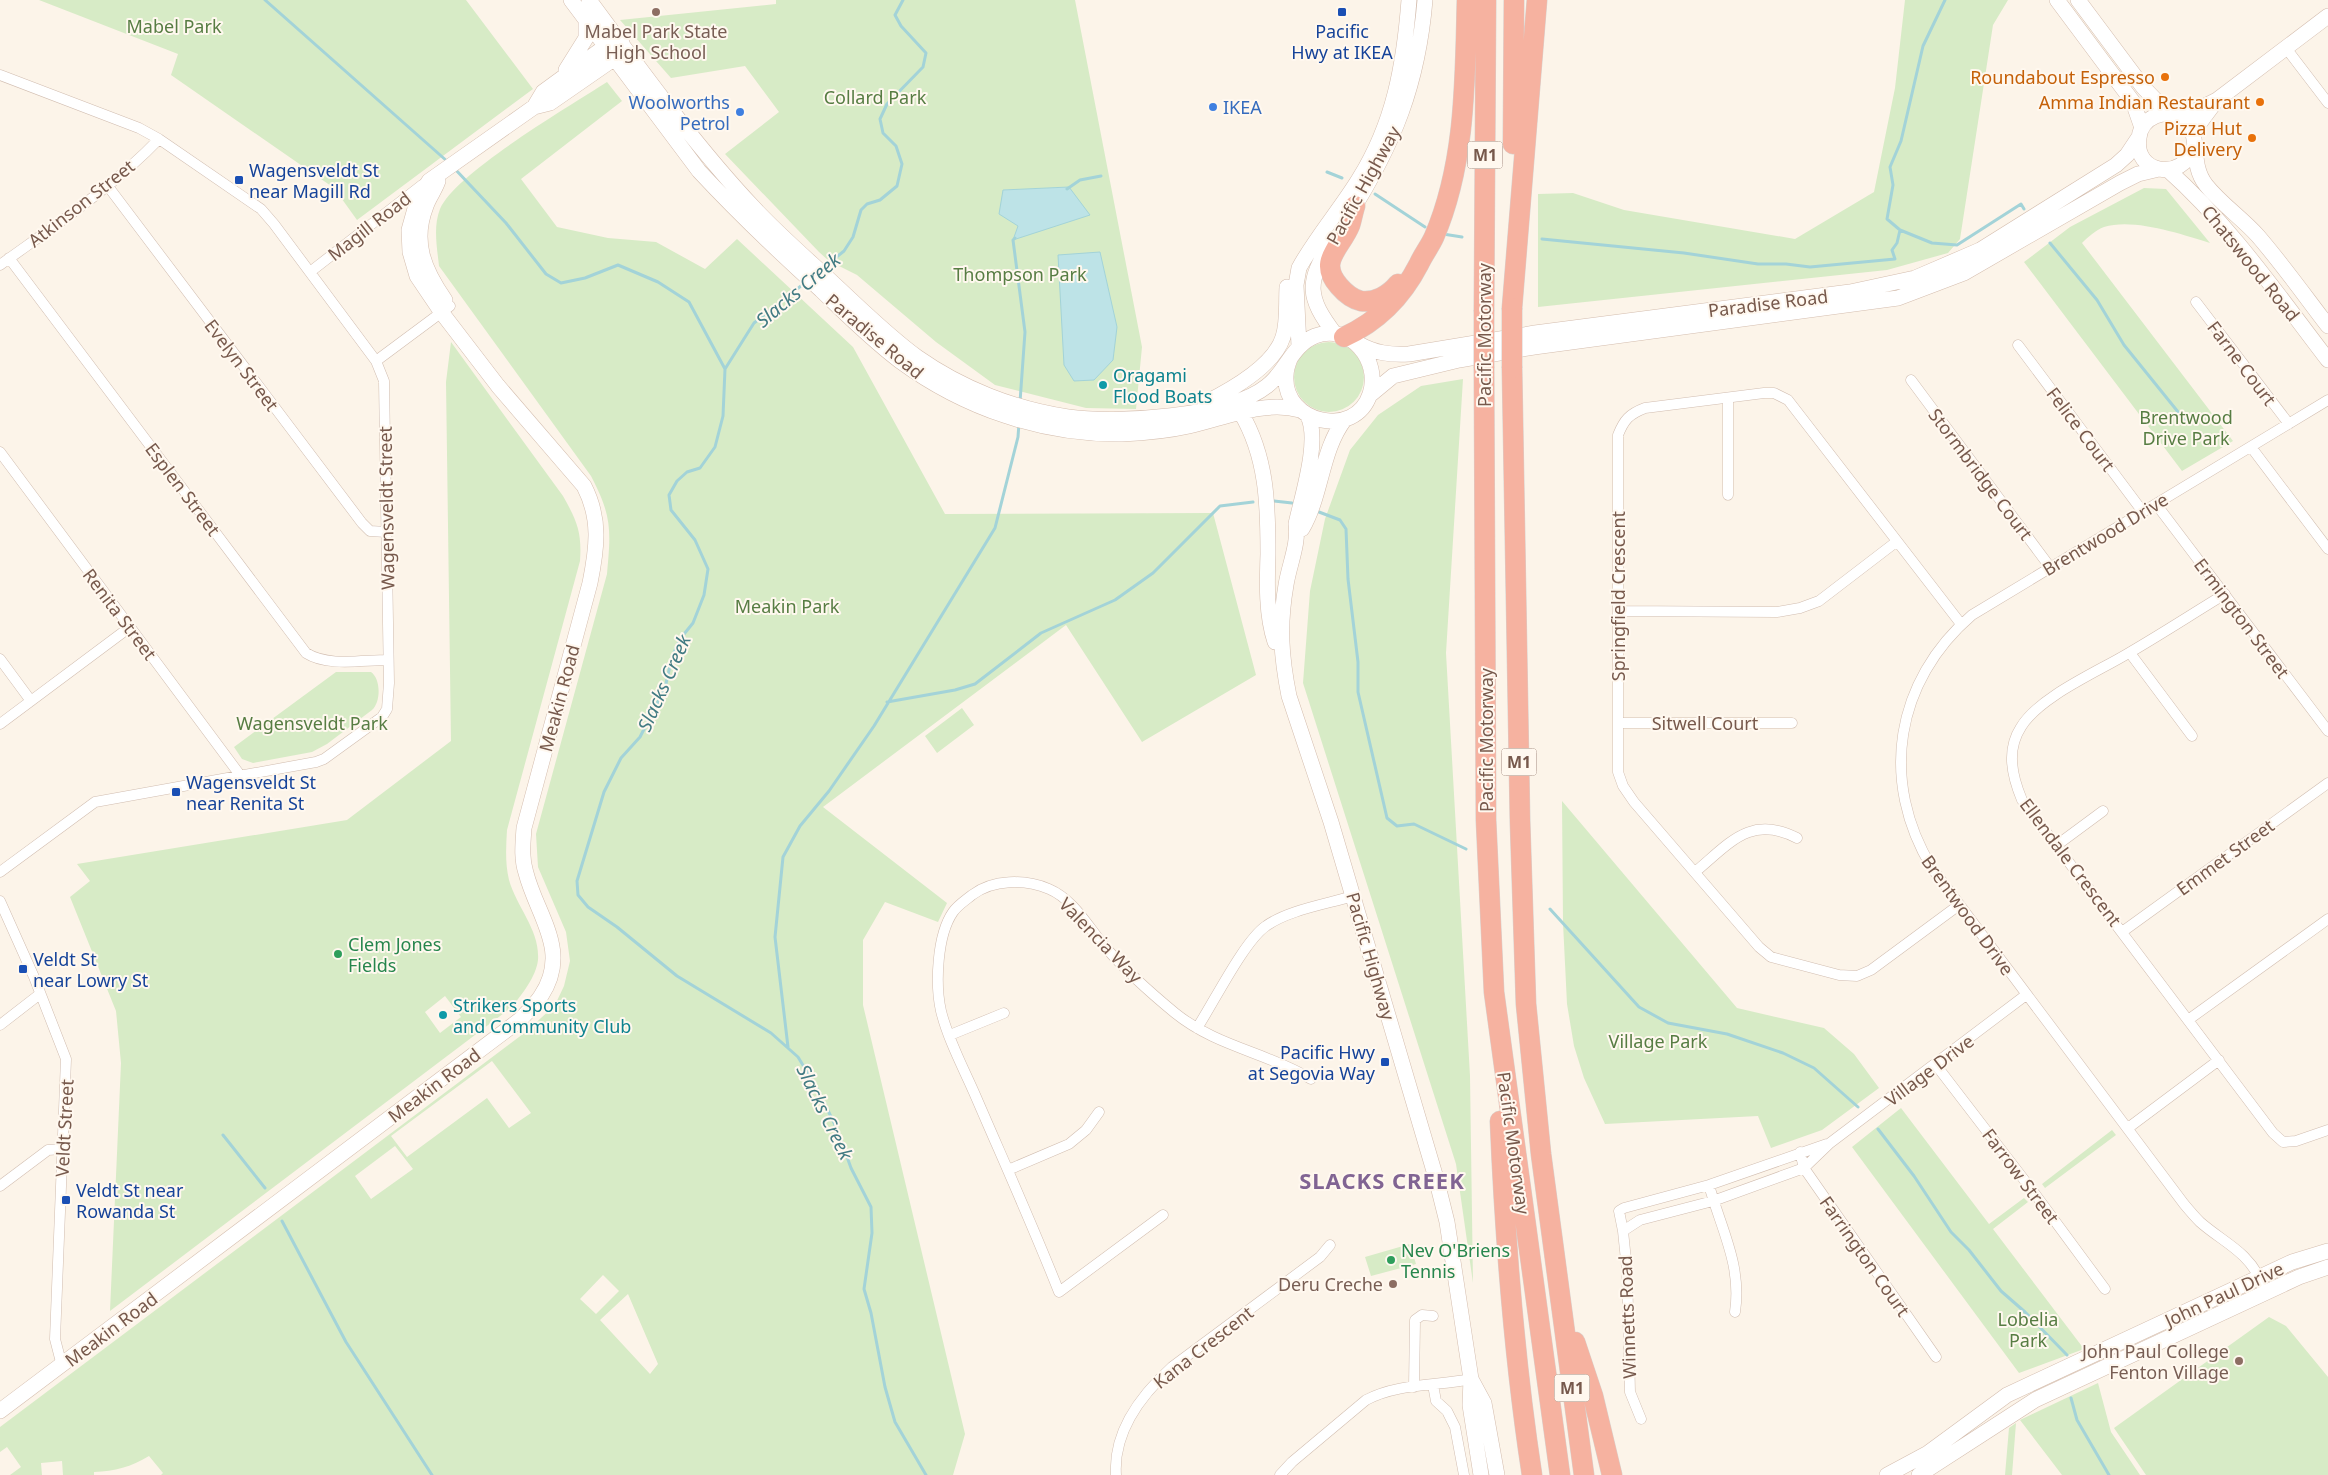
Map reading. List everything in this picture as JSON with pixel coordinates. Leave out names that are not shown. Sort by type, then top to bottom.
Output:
[{"type":"highway","points":[[1346,338],[1374,321],[1388,308],[1412,279],[1434,238],[1452,184],[1459,147],[1467,0]]},
{"type":"highway","name":"Pacific Motorway","points":[[1486,0],[1484,310],[1486,820],[1494,992],[1560,1475]]},
{"type":"highway","name":"Pacific Motorway","points":[[1514,0],[1512,368],[1520,821],[1526,1004],[1541,1154],[1584,1475]]},
{"type":"highway","points":[[1512,308],[1537,0]]},
{"type":"highway","points":[[1355,206],[1350,226],[1334,251],[1330,263],[1331,274],[1342,290],[1357,300],[1373,300],[1384,296],[1394,289],[1419,263]]},
{"type":"highway","points":[[1494,992],[1503,1187],[1522,1411],[1532,1475]]},
{"type":"highway","points":[[1560,1300],[1593,1396],[1612,1475]]},
{"type":"main road","name":"Paradise Road","points":[[571,0],[700,171],[750,224],[802,263]]},
{"type":"main road","name":"Paradise Road","points":[[589,0],[721,171],[802,263],[898,360],[930,382],[964,400],[1120,434],[1145,433],[1188,426],[1277,406],[1304,413]]},
{"type":"main road","name":"Pacific Highway","points":[[1298,346],[1296,285],[1299,268],[1360,178],[1391,109],[1402,69],[1409,0]]},
{"type":"main road","name":"Pacific Highway","points":[[1346,338],[1314,300],[1313,283],[1318,264],[1355,206],[1380,161],[1401,117],[1415,70],[1422,34],[1425,0]]},
{"type":"main road","name":"Chatswood Road","points":[[2057,0],[2133,102],[2140,133],[2138,147],[2142,157],[2149,165],[2163,170],[2204,204],[2269,282],[2328,360]]},
{"type":"main road","points":[[2078,0],[2143,87],[2175,116],[2194,140]]},
{"type":"main road","points":[[2140,133],[2153,117],[2175,116],[2217,100],[2328,16]]},
{"type":"main road","points":[[558,81],[586,38],[586,20]]},
{"type":"main road","name":"Meakin Road","points":[[0,1411],[521,1019],[541,996],[550,977],[554,955],[549,929],[525,872],[522,851],[524,828],[590,583],[598,534],[592,503],[584,486],[498,386],[446,310],[417,276],[410,252],[409,230],[414,207],[435,177],[534,107],[550,103],[622,43]]},
{"type":"main road","name":"Meakin Road","points":[[534,107],[543,92],[558,81],[610,52]]},
{"type":"main road","points":[[2163,170],[2185,164],[2194,140],[2217,100]]},
{"type":"main road","name":"Paradise Road","points":[[1346,338],[1371,351],[1391,355],[1409,354],[1544,332],[1850,292],[1915,278],[1980,250],[2107,170],[2127,155],[2140,133]]},
{"type":"main road","name":"Chatswood Road","points":[[2194,140],[2197,171],[2206,185],[2257,235],[2328,326]]},
{"type":"main road","name":"Paradise Road","points":[[1370,394],[1393,376],[1460,360],[1534,346],[1898,298],[1964,273],[2138,174],[2163,170]]},
{"type":"main road","points":[[1184,414],[1235,386],[1274,355],[1285,330],[1287,288],[1292,264],[1310,236],[1330,221]]},
{"type":"main road","points":[[1316,336],[1346,338],[1369,358],[1373,376],[1370,394],[1364,405],[1356,413],[1345,419],[1333,422],[1320,420],[1304,413],[1289,395],[1286,377],[1290,359],[1298,346],[1316,336]]},
{"type":"main road","name":"Paradise Road","points":[[1058,422],[1128,420],[1184,414],[1234,402],[1261,391],[1276,378],[1290,359]]},
{"type":"main road","points":[[1241,413],[1259,450],[1264,476],[1268,512],[1269,609],[1274,641],[1281,649]]},
{"type":"main road","name":"Pacific Highway","points":[[1304,413],[1313,432],[1296,524],[1298,535],[1285,591],[1281,649],[1289,696],[1354,896],[1447,1222],[1471,1379],[1470,1405],[1481,1475]]},
{"type":"main road","name":"Pacific Highway","points":[[1298,535],[1304,527],[1332,440],[1345,419]]},
{"type":"main road","name":"John Paul Drive","points":[[1887,1475],[1928,1453],[2007,1395],[2292,1262],[2328,1251]]},
{"type":"main road","name":"John Paul Drive","points":[[1919,1475],[2035,1400],[2299,1277],[2328,1267]]},
{"type":"main road","name":"Pacific Highway","points":[[1471,1379],[1484,1403],[1497,1475]]},
{"type":"street","points":[[2286,48],[2328,103]]},
{"type":"street","name":"Wagensveldt Street","points":[[0,75],[139,128],[159,138],[261,210],[376,361],[384,381],[388,660],[388,703],[382,717],[324,759],[95,802],[0,872]]},
{"type":"street","name":"Atkinson Street","points":[[0,265],[107,185],[143,155],[159,138]]},
{"type":"street","name":"Magill Road","points":[[310,272],[435,177]]},
{"type":"street","name":"Evelyn Street","points":[[107,185],[362,523],[370,531],[386,532]]},
{"type":"street","name":"Esplen Street","points":[[9,258],[306,652],[315,659],[326,661],[388,660]]},
{"type":"street","name":"Farne Court","points":[[2196,302],[2289,424]]},
{"type":"street","points":[[376,361],[446,310]]},
{"type":"street","name":"Felice Court","points":[[2018,346],[2143,512]]},
{"type":"street","name":"Stormbridge Court","points":[[1911,380],[2050,567]]},
{"type":"street","name":"Springfield Crescent","points":[[1958,905],[1871,970],[1857,976],[1839,975],[1771,957],[1759,947],[1623,786],[1618,772],[1618,435],[1623,422],[1632,413],[1645,408],[1764,393],[1774,393],[1788,400],[1961,624]]},
{"type":"street","points":[[1728,398],[1728,495]]},
{"type":"street","name":"Brentwood Drive","points":[[2266,1294],[2254,1267],[2236,1248],[2195,1216],[2026,995],[1932,868],[1920,849],[1901,790],[1901,759],[1904,726],[1914,695],[1930,662],[1961,624],[1985,606],[2328,400]]},
{"type":"street","points":[[2251,447],[2328,548]]},
{"type":"street","name":"Renita Street","points":[[0,452],[240,775]]},
{"type":"street","name":"Ermington Street","points":[[2156,504],[2328,731]]},
{"type":"street","points":[[1618,611],[1778,612],[1800,608],[1826,596],[1896,542]]},
{"type":"street","name":"Ellendale Crescent","points":[[2224,594],[2130,653],[2049,700],[2033,712],[2020,727],[2014,744],[2012,762],[2014,780],[2022,800],[2273,1133],[2283,1142],[2296,1141],[2328,1130]]},
{"type":"street","points":[[0,724],[130,627]]},
{"type":"street","points":[[2130,653],[2192,736]]},
{"type":"street","points":[[0,660],[31,701]]},
{"type":"street","name":"Sitwell Court","points":[[1618,723],[1792,723]]},
{"type":"street","name":"Emmet Street","points":[[2122,932],[2328,783]]},
{"type":"street","points":[[2057,845],[2103,811]]},
{"type":"street","points":[[1696,872],[1741,834],[1752,830],[1783,831],[1797,838]]},
{"type":"street","name":"Valencia Way","points":[[1163,1215],[1059,1292],[950,1035],[941,1009],[939,992],[940,951],[942,935],[953,912],[980,890],[997,884],[1014,882],[1035,884],[1051,890],[1064,899],[1122,965],[1176,1013],[1220,1042],[1288,1065],[1311,1079]]},
{"type":"street","points":[[1197,1028],[1252,938],[1266,926],[1282,917],[1354,896]]},
{"type":"street","name":"Veldt Street","points":[[0,901],[66,1058],[55,1339],[62,1366]]},
{"type":"street","points":[[2188,1020],[2328,919]]},
{"type":"street","points":[[0,1025],[40,994]]},
{"type":"street","name":"Village Drive","points":[[1623,1231],[1640,1220],[1713,1201],[1804,1168],[1830,1143],[1936,1065],[2026,995]]},
{"type":"street","points":[[950,1035],[1004,1014]]},
{"type":"street","points":[[2128,1128],[2218,1060]]},
{"type":"street","name":"Farrow Street","points":[[1936,1065],[2105,1289]]},
{"type":"street","points":[[1008,1170],[1069,1144],[1086,1130],[1099,1112]]},
{"type":"street","name":"Village Drive","points":[[1618,1213],[1624,1208],[1709,1185],[1830,1143]]},
{"type":"street","points":[[0,1186],[48,1150],[62,1150]]},
{"type":"street","name":"Farrington Court","points":[[1800,1152],[1804,1168],[1936,1357]]},
{"type":"street","points":[[1709,1185],[1736,1266],[1739,1291],[1736,1312]]},
{"type":"street","name":"Winnetts Road","points":[[1618,1213],[1623,1231],[1627,1270],[1630,1392],[1640,1419]]},
{"type":"street","name":"Kana Crescent","points":[[1116,1475],[1115,1464],[1121,1435],[1132,1412],[1151,1386],[1172,1367],[1320,1257],[1330,1245]]},
{"type":"street","points":[[1414,1387],[1415,1320],[1422,1315],[1433,1316]]},
{"type":"street","points":[[1280,1475],[1292,1462],[1366,1400],[1389,1390],[1471,1379]]},
{"type":"street","points":[[1433,1385],[1436,1401],[1447,1411],[1456,1427],[1464,1475]]},
{"type":"green space","name":"Mabel Park","points":[[39,0],[466,0],[533,89],[357,220],[334,188],[171,75],[178,54]]},
{"type":"green space","points":[[776,0],[1075,0],[1142,347],[1136,409],[1086,408],[995,385],[936,342],[857,275],[829,261],[725,154],[779,112],[745,66],[671,78],[620,20],[776,4]]},
{"type":"green space","points":[[1905,0],[2008,0],[1993,25],[1960,239],[1948,253],[1887,270],[1538,307],[1538,194],[1573,193],[1624,210],[1795,239],[1874,192],[1895,88]]},
{"type":"green space","name":"Meakin Park","points":[[607,82],[622,101],[521,179],[557,227],[608,238],[656,242],[705,269],[737,239],[853,347],[945,514],[1213,513],[1256,675],[1142,742],[1066,625],[823,807],[947,903],[938,922],[885,902],[863,940],[863,1005],[965,1434],[953,1475],[161,1475],[163,1473],[149,1456],[123,1468],[94,1472],[94,1475],[63,1475],[62,1461],[41,1463],[42,1475],[10,1475],[21,1467],[7,1447],[0,1452],[0,1427],[527,1031],[555,1005],[564,986],[570,961],[566,932],[538,867],[536,834],[607,574],[608,524],[603,502],[591,476],[439,266],[436,230],[440,209],[450,194],[467,177],[515,141]],"holes":[[[492,1061],[531,1113],[509,1128],[487,1098],[407,1157],[391,1136]],[[395,1146],[413,1169],[371,1199],[355,1176]],[[603,1275],[619,1291],[596,1314],[580,1299]],[[628,1294],[658,1364],[650,1374],[600,1320]]]},
{"type":"green space","name":"Brentwood Drive Park","points":[[2144,188],[2166,189],[2210,243],[2157,228],[2129,224],[2104,227],[2082,243],[2233,441],[2182,471],[2024,262],[2070,227]]},
{"type":"green space","points":[[451,342],[563,496],[578,527],[580,561],[507,830],[506,861],[509,880],[532,929],[538,949],[537,966],[528,985],[512,1007],[110,1311],[121,1063],[116,1011],[70,897],[90,881],[77,864],[347,820],[451,741],[446,382]],"holes":[[[445,996],[461,1017],[440,1033],[425,1012]]]},
{"type":"green space","points":[[1329,342],[1348,348],[1358,358],[1364,377],[1358,396],[1348,406],[1329,412],[1310,406],[1300,396],[1294,377],[1300,358],[1310,348]]},
{"type":"green space","points":[[1463,379],[1446,653],[1470,1076],[1473,1283],[1456,1164],[1303,683],[1310,591],[1325,519],[1350,450],[1378,415],[1421,386]]},
{"type":"green space","name":"Wagensveldt Park","points":[[336,672],[371,672],[374,675],[379,691],[377,702],[372,710],[327,744],[312,752],[253,763],[242,759],[234,747]]},
{"type":"green space","points":[[962,708],[974,725],[937,753],[925,736]]},
{"type":"green space","name":"Village Park","points":[[1562,801],[1737,1008],[1824,1028],[1854,1054],[1879,1088],[1822,1130],[1771,1148],[1758,1116],[1605,1124],[1584,1078],[1574,1046],[1567,1004],[1563,923]]},
{"type":"green space","name":"Lobelia Park","points":[[1901,1108],[1989,1224],[2024,1198],[2028,1202],[1993,1229],[2084,1349],[2019,1373],[1852,1147]]},
{"type":"green space","points":[[2112,1130],[2116,1135],[2045,1188],[2042,1184]]},
{"type":"green space","name":"Nev O'Briens Tennis","points":[[1410,1244],[1416,1264],[1371,1276],[1365,1257]]},
{"type":"green space","name":"John Paul College Fenton Village","points":[[2269,1317],[2286,1326],[2328,1377],[2328,1475],[2146,1475],[2114,1428]]},
{"type":"green space","name":"Lobelia Park","points":[[2098,1383],[2111,1432],[2140,1475],[2062,1475],[2020,1420]]},
{"type":"green space","points":[[2016,1423],[2012,1475],[2005,1475],[2009,1428]]},
{"type":"water","points":[[1069,187],[1090,215],[1013,240],[1018,226],[999,214],[1003,190]]},
{"type":"water","points":[[1100,252],[1117,327],[1113,360],[1094,380],[1074,381],[1064,365],[1058,255]]},
{"type":"waterway","points":[[265,0],[448,162]]},
{"type":"waterway","name":"Slacks Creek","points":[[823,268],[844,251],[853,237],[861,210],[867,204],[880,200],[897,186],[902,164],[896,146],[883,133],[880,119],[887,104],[923,67],[926,53],[901,26],[895,15],[903,0]]},
{"type":"waterway","points":[[1542,239],[1684,253],[1758,264],[1786,264],[1810,267],[1895,259],[1892,250],[1897,243],[1900,230],[1887,219],[1893,185],[1890,167],[1901,141],[1923,46],[1945,0]]},
{"type":"waterway","points":[[454,168],[506,223],[546,274],[561,283],[585,278],[618,265],[658,282],[689,302],[725,369]]},
{"type":"waterway","points":[[1327,172],[1342,178]]},
{"type":"waterway","points":[[1067,189],[1080,180],[1101,176]]},
{"type":"waterway","points":[[1375,194],[1425,227]]},
{"type":"waterway","points":[[1900,230],[1932,243],[1957,245],[2021,204],[2024,209]]},
{"type":"waterway","points":[[1443,234],[1462,237]]},
{"type":"waterway","points":[[1015,238],[1013,240],[1025,332],[1020,402]]},
{"type":"waterway","points":[[2050,243],[2097,300],[2124,345],[2187,423]]},
{"type":"waterway","name":"Slacks Creek","points":[[806,282],[754,323],[725,369],[723,416],[715,447],[700,468],[687,472],[677,481],[669,495],[671,510],[695,540],[708,569],[704,595],[693,623],[680,639],[672,657],[665,688],[640,737],[621,758],[604,792],[577,881],[578,895],[588,907],[617,927],[677,976],[771,1033],[798,1057],[818,1090],[837,1129],[851,1168],[871,1207],[872,1233],[864,1289],[871,1313],[885,1387],[895,1422],[926,1475]]},
{"type":"waterway","points":[[788,1047],[775,937],[783,857],[800,826],[829,791],[874,726],[995,528],[1018,437],[1019,423]]},
{"type":"waterway","points":[[1274,501],[1292,503]]},
{"type":"waterway","points":[[887,702],[955,690],[975,684],[1041,633],[1115,600],[1153,573],[1220,506],[1253,502]]},
{"type":"waterway","points":[[1319,512],[1340,520],[1346,529],[1348,579],[1358,662],[1358,692],[1387,818],[1397,826],[1414,824],[1466,849]]},
{"type":"waterway","points":[[1550,909],[1639,1007],[1668,1023],[1727,1034],[1783,1053],[1814,1068],[1858,1107]]},
{"type":"waterway","points":[[1878,1129],[1914,1176],[1951,1232],[1969,1250],[2001,1291],[2025,1312],[2067,1355]]},
{"type":"waterway","points":[[223,1135],[265,1188]]},
{"type":"waterway","points":[[282,1221],[346,1342],[432,1475]]},
{"type":"waterway","points":[[2071,1398],[2077,1420],[2109,1475]]},
{"type":"place","name":"Mabel Park State High School","points":[[656,12]]},
{"type":"place","name":"Pacific Hwy at IKEA","points":[[1342,12]]},
{"type":"place","name":"Roundabout Espresso","points":[[2165,77]]},
{"type":"place","name":"Amma Indian Restaurant","points":[[2260,102]]},
{"type":"place","name":"IKEA","points":[[1213,107]]},
{"type":"place","name":"Woolworths Petrol","points":[[740,112]]},
{"type":"place","name":"Pizza Hut Delivery","points":[[2252,138]]},
{"type":"place","name":"Wagensveldt St near Magill Rd","points":[[239,180]]},
{"type":"place","name":"Oragami Flood Boats","points":[[1103,385]]},
{"type":"place","name":"Wagensveldt St near Renita St","points":[[176,792]]},
{"type":"place","name":"Clem Jones Fields","points":[[338,954]]},
{"type":"place","name":"Veldt St near Lowry St","points":[[23,969]]},
{"type":"place","name":"Strikers Sports and Community Club","points":[[443,1015]]},
{"type":"place","name":"Pacific Hwy at Segovia Way","points":[[1385,1062]]},
{"type":"place","name":"Veldt St near Rowanda St","points":[[66,1200]]},
{"type":"place","name":"Nev O'Briens Tennis","points":[[1391,1260]]},
{"type":"place","name":"Deru Creche","points":[[1393,1284]]},
{"type":"place","name":"John Paul College Fenton Village","points":[[2239,1361]]},
{"type":"district","name":"SLACKS CREEK","points":[[1382,1180]]},
{"type":"park label","name":"Collard Park","points":[[875,97]]},
{"type":"park label","name":"Thompson Park","points":[[1020,274]]}]
